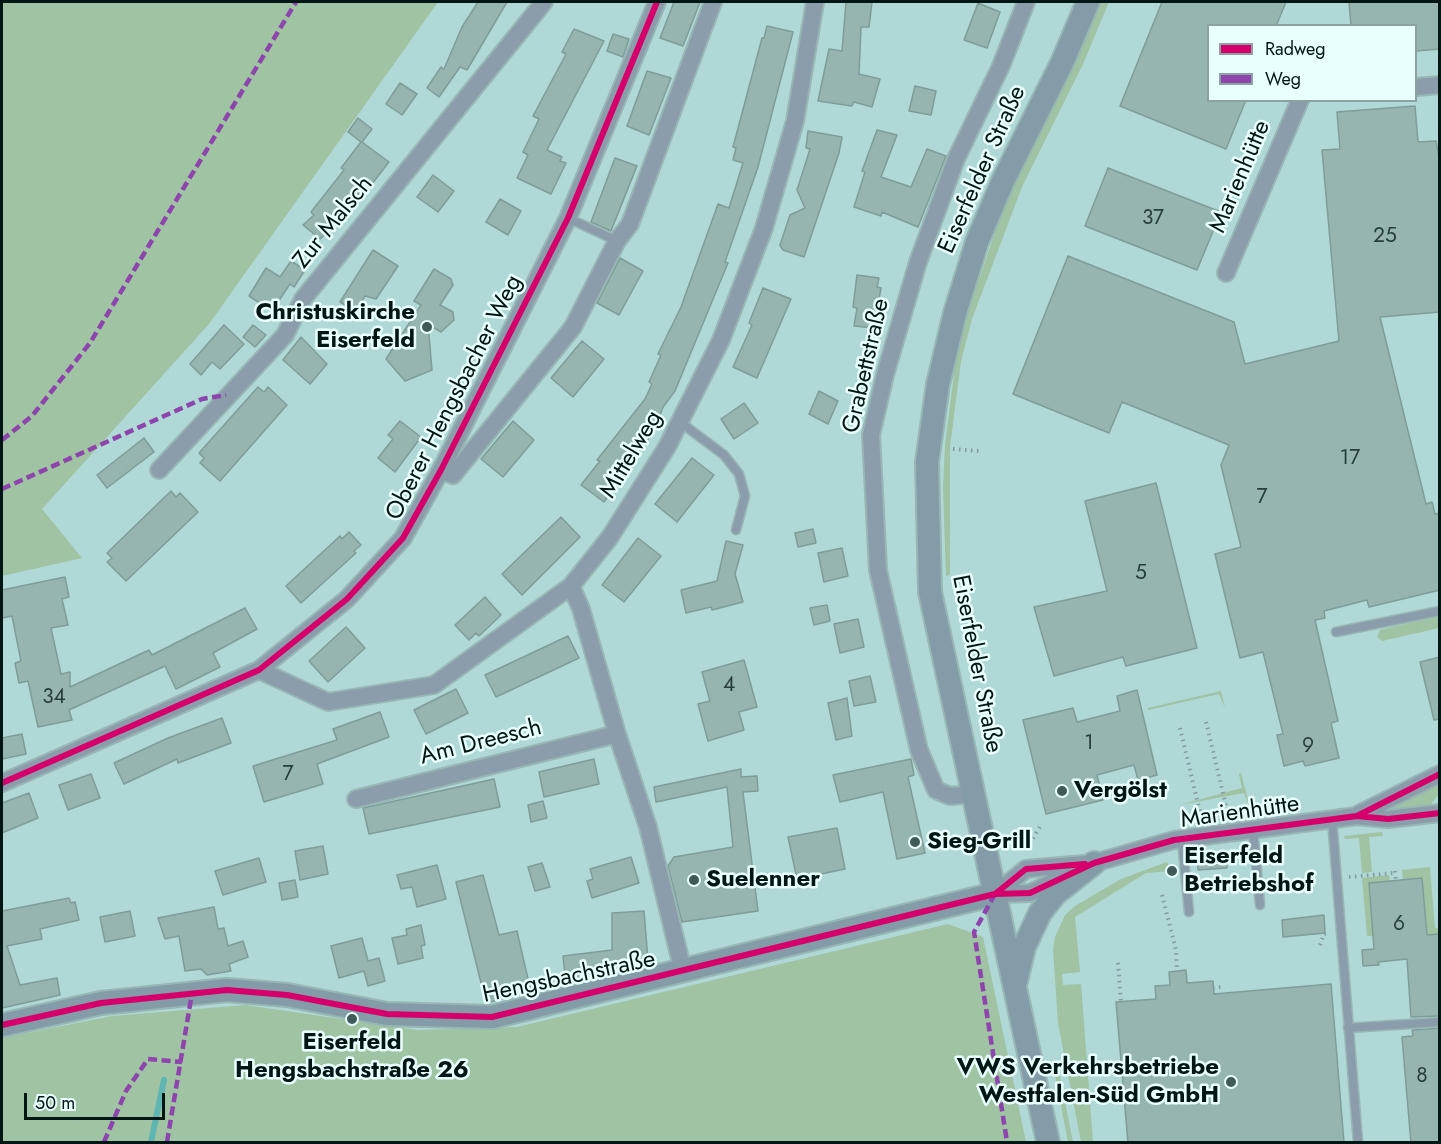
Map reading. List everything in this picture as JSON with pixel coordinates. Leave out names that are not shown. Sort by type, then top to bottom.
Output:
[{"type":"main road","name":"Eiserfelder Straße","points":[[1048,1143],[930,592],[927,462],[938,384],[955,313],[977,242],[1003,181],[1062,63],[1088,2]]},
{"type":"main road","points":[[1014,985],[1024,947],[1040,913],[1056,893],[1094,863]]},
{"type":"main road","name":"Hengsbachstraße","points":[[2,1025],[100,1003],[227,990],[287,995],[387,1014],[492,1017],[994,894]]},
{"type":"street","name":"Zur Malsch","points":[[159,470],[285,335],[303,299],[544,2]]},
{"type":"street","name":"Oberer Hengsbacher Weg","points":[[2,783],[259,670],[347,599],[403,538],[441,470],[568,218],[657,2]]},
{"type":"street","name":"Oberer Hengsbacher Weg","points":[[441,470],[453,475],[573,327],[617,242],[630,224],[713,2]]},
{"type":"street","name":"Mittelweg","points":[[259,670],[328,702],[434,685],[571,586],[610,537],[667,447],[721,340],[764,228],[795,121],[815,2]]},
{"type":"street","name":"Grabettstraße","points":[[974,795],[950,796],[936,790],[919,750],[878,570],[871,435],[885,375],[918,262],[956,159],[1001,66],[1026,2]]},
{"type":"street","points":[[1417,87],[1440,85]]},
{"type":"street","name":"Marienhütte","points":[[1226,273],[1299,102]]},
{"type":"street","points":[[571,586],[581,609],[617,735],[648,827],[683,971]]},
{"type":"street","name":"Am Dreesch","points":[[356,799],[617,735]]},
{"type":"street","name":"Marienhütte","points":[[1357,816],[1440,774]]},
{"type":"street","name":"Marienhütte","points":[[994,894],[1030,893],[1094,863],[1182,839],[1357,816],[1388,819],[1440,813]]},
{"type":"street","name":"Marienhütte","points":[[994,894],[1026,869],[1094,863]]},
{"type":"lane","points":[[568,218],[617,242]]},
{"type":"lane","points":[[680,422],[724,455],[739,474],[745,496],[736,530]]},
{"type":"lane","points":[[1336,632],[1440,611]]},
{"type":"lane","points":[[1332,819],[1358,1143]]},
{"type":"lane","points":[[1253,830],[1260,905]]},
{"type":"lane","points":[[1182,839],[1189,912]]},
{"type":"lane","points":[[1348,1028],[1440,1022]]},
{"type":"path","points":[[952,449],[980,451]]},
{"type":"path","points":[[1206,722],[1228,812]]},
{"type":"path","points":[[1180,729],[1201,817]]},
{"type":"path","points":[[1027,849],[1042,824]]},
{"type":"path","points":[[1337,878],[1395,872],[1396,881]]},
{"type":"path","points":[[1162,894],[1176,950],[1178,971]]},
{"type":"path","points":[[1320,945],[1324,934]]},
{"type":"path","points":[[1118,963],[1121,1002]]},
{"type":"path","points":[[1213,988],[1221,987]]},
{"type":"green space","points":[[2,2],[438,2],[209,324],[42,509],[82,558],[2,576]]},
{"type":"green space","points":[[1101,2],[1109,2],[1083,64],[1022,187],[972,319],[961,361],[950,447],[950,575],[946,576],[943,488],[945,445],[956,358],[968,312],[1003,209]]},
{"type":"green space","points":[[1439,616],[1439,628],[1382,641],[1377,637],[1380,630]]},
{"type":"green space","points":[[1221,691],[1225,708],[1219,694],[1148,710],[1148,708]]},
{"type":"green space","points":[[1241,773],[1250,808],[1244,793],[1179,805],[1242,788],[1239,774]]},
{"type":"green space","points":[[1439,781],[1439,794],[1428,808],[1385,811]]},
{"type":"green space","points":[[1382,832],[1383,836],[1369,837],[1372,872],[1362,873],[1359,838],[1345,839],[1344,836]]},
{"type":"green space","points":[[1167,862],[1172,871],[1146,873],[1075,917],[1080,972],[1062,974],[1063,985],[1081,984],[1093,1142],[1081,1142],[1058,1023],[1053,949],[1055,937],[1065,915],[1075,906],[1121,879]]},
{"type":"green space","points":[[1430,867],[1435,928],[1439,928],[1439,934],[1422,935],[1427,931],[1422,879],[1403,880],[1402,870]]},
{"type":"green space","points":[[1389,875],[1390,881],[1369,883],[1373,936],[1367,936],[1362,878]]},
{"type":"green space","points":[[948,924],[983,937],[1026,1142],[2,1142],[2,1038],[112,1016],[245,1005],[418,1030],[517,1027]]},
{"type":"green space","points":[[1052,1060],[1057,1062],[1073,1142],[1068,1142]]},
{"type":"building","points":[[478,2],[507,2],[467,70],[460,67],[439,97],[427,88],[441,67],[444,69],[462,27]]},
{"type":"building","points":[[674,2],[700,2],[683,46],[660,38]]},
{"type":"building","points":[[846,2],[872,2],[869,27],[861,27],[859,74],[880,79],[872,107],[854,102],[852,106],[818,101],[829,49],[842,51]]},
{"type":"building","points":[[1162,2],[1286,2],[1277,24],[1207,24],[1207,102],[1245,102],[1226,149],[1120,106]]},
{"type":"building","points":[[1349,2],[1440,2],[1440,49],[1417,51],[1417,24],[1351,24]]},
{"type":"building","points":[[978,3],[1000,12],[987,48],[964,40]]},
{"type":"building","points":[[767,26],[793,32],[758,167],[725,262],[728,263],[675,391],[663,407],[657,423],[649,434],[651,435],[604,502],[581,485],[600,461],[597,460],[645,399],[652,384],[649,382],[661,355],[658,354],[681,307],[718,204],[729,208],[743,163],[733,160],[736,148],[733,147]]},
{"type":"building","points":[[574,29],[604,41],[547,150],[562,157],[560,161],[566,163],[551,194],[517,178],[528,155],[523,152],[539,119],[533,116],[566,54],[562,52]]},
{"type":"building","points":[[613,34],[629,39],[623,57],[607,51]]},
{"type":"building","points":[[647,71],[671,78],[649,135],[627,126]]},
{"type":"building","points":[[400,83],[417,94],[402,115],[386,104]]},
{"type":"building","points":[[915,86],[936,91],[931,115],[909,111]]},
{"type":"building","points":[[1415,106],[1418,142],[1436,141],[1440,162],[1440,312],[1380,317],[1426,504],[1432,502],[1435,514],[1440,513],[1440,590],[1369,607],[1367,600],[1324,611],[1325,618],[1315,620],[1338,721],[1331,723],[1339,758],[1305,766],[1303,761],[1284,766],[1277,735],[1283,734],[1263,652],[1240,658],[1215,554],[1241,547],[1221,465],[1229,445],[1122,402],[1109,433],[1013,394],[1068,256],[1234,322],[1245,364],[1339,341],[1322,150],[1340,149],[1337,112]]},
{"type":"building","points":[[358,118],[372,129],[362,142],[389,162],[368,189],[365,187],[334,226],[320,239],[303,225],[314,215],[311,212],[344,170],[341,168],[361,142],[348,132]]},
{"type":"building","points":[[877,130],[897,135],[881,177],[911,187],[927,149],[946,156],[918,227],[882,212],[881,216],[854,207],[865,172],[862,171]]},
{"type":"building","points":[[808,131],[842,137],[839,153],[804,257],[783,250],[780,245],[790,215],[805,208],[797,190],[810,149],[806,148]]},
{"type":"building","points":[[615,158],[637,166],[611,231],[591,222]]},
{"type":"building","points":[[1108,168],[1221,212],[1197,270],[1085,226]]},
{"type":"building","points":[[433,175],[454,191],[438,212],[417,197]]},
{"type":"building","points":[[500,199],[521,211],[508,235],[486,222]]},
{"type":"building","points":[[373,250],[398,266],[376,299],[365,296],[356,312],[340,302]]},
{"type":"building","points":[[620,258],[643,271],[619,315],[597,303]]},
{"type":"building","points":[[291,261],[305,270],[294,287],[290,284],[272,311],[249,296],[266,268],[280,277]]},
{"type":"building","name":"Christuskirche Eiserfeld","points":[[434,269],[451,279],[453,285],[440,305],[453,312],[454,320],[441,332],[428,324],[432,370],[405,381],[386,359],[421,305],[414,301]]},
{"type":"building","points":[[857,275],[879,278],[877,287],[881,288],[874,328],[854,326],[857,308],[853,307]]},
{"type":"building","points":[[763,288],[791,299],[757,378],[733,367],[752,325],[749,323]]},
{"type":"building","points":[[224,325],[244,344],[220,369],[212,362],[201,375],[190,364]]},
{"type":"building","points":[[253,325],[266,335],[255,347],[243,337]]},
{"type":"building","points":[[301,337],[327,364],[310,384],[283,360]]},
{"type":"building","points":[[582,341],[604,359],[573,397],[551,378]]},
{"type":"building","points":[[258,387],[264,392],[268,387],[287,405],[220,481],[200,463],[204,458],[199,453]]},
{"type":"building","points":[[819,391],[838,401],[828,424],[809,414]]},
{"type":"building","points":[[744,403],[758,423],[734,439],[721,419]]},
{"type":"building","points":[[400,421],[421,437],[395,472],[378,458],[393,439],[388,435]]},
{"type":"building","points":[[513,421],[534,440],[503,477],[481,459]]},
{"type":"building","points":[[144,438],[154,452],[107,488],[97,475]]},
{"type":"building","points":[[692,458],[714,475],[677,522],[655,504]]},
{"type":"building","points":[[1156,483],[1197,648],[1126,666],[1123,657],[1054,676],[1034,607],[1107,591],[1085,501]]},
{"type":"building","points":[[171,491],[176,497],[180,493],[198,512],[126,581],[107,562],[112,558],[107,553]]},
{"type":"building","points":[[561,517],[580,537],[522,595],[502,574]]},
{"type":"building","points":[[813,529],[816,543],[798,547],[795,533]]},
{"type":"building","points":[[349,532],[361,545],[354,551],[356,553],[301,603],[286,586],[340,536],[342,539]]},
{"type":"building","points":[[638,538],[661,556],[624,602],[602,585]]},
{"type":"building","points":[[726,541],[743,545],[735,574],[743,602],[712,610],[711,607],[686,613],[681,590],[717,581]]},
{"type":"building","points":[[842,548],[848,576],[824,582],[818,553]]},
{"type":"building","points":[[65,577],[69,597],[62,599],[68,625],[51,628],[61,674],[70,672],[70,687],[149,650],[152,655],[245,608],[257,629],[213,653],[220,667],[176,689],[165,666],[69,710],[72,720],[38,727],[28,681],[19,683],[15,663],[21,661],[12,616],[2,618],[2,590]]},
{"type":"building","points":[[485,597],[501,615],[479,636],[476,633],[469,640],[455,625]]},
{"type":"building","points":[[827,605],[830,621],[814,625],[810,608]]},
{"type":"building","points":[[858,619],[864,647],[840,653],[834,624]]},
{"type":"building","points":[[346,627],[365,648],[328,682],[309,661]]},
{"type":"building","points":[[568,636],[579,658],[496,697],[485,675]]},
{"type":"building","points":[[1440,657],[1440,719],[1434,720],[1420,662]]},
{"type":"building","points":[[744,660],[757,707],[739,712],[744,730],[708,741],[698,704],[710,701],[702,672]]},
{"type":"building","points":[[870,676],[876,702],[854,706],[849,681]]},
{"type":"building","points":[[456,689],[468,713],[426,734],[414,710]]},
{"type":"building","points":[[1137,690],[1157,775],[1138,780],[1134,765],[1097,775],[1103,800],[1046,814],[1023,720],[1073,708],[1077,722],[1120,711],[1117,696]]},
{"type":"building","points":[[847,698],[852,736],[836,740],[828,703]]},
{"type":"building","points":[[380,712],[389,737],[317,764],[323,784],[264,802],[253,766],[337,740],[333,729]]},
{"type":"building","points":[[222,718],[231,743],[178,763],[177,759],[124,784],[114,763],[168,738]]},
{"type":"building","points":[[22,734],[26,754],[2,759],[2,738]]},
{"type":"building","points":[[594,759],[599,784],[544,797],[539,772]]},
{"type":"building","points":[[911,759],[914,775],[908,777],[925,853],[897,859],[883,792],[840,802],[833,775]]},
{"type":"building","points":[[741,769],[741,777],[757,776],[758,791],[743,792],[758,911],[682,922],[668,866],[674,857],[733,847],[727,787],[656,802],[654,787]]},
{"type":"building","points":[[91,774],[100,798],[68,810],[59,785]]},
{"type":"building","points":[[494,779],[500,807],[369,834],[363,808]]},
{"type":"building","points":[[29,793],[38,818],[2,833],[2,803]]},
{"type":"building","points":[[543,801],[547,818],[531,822],[528,805]]},
{"type":"building","points":[[837,828],[845,869],[797,879],[788,837]]},
{"type":"building","points":[[323,846],[328,874],[300,880],[295,851]]},
{"type":"building","points":[[1226,853],[1227,868],[1198,870],[1197,855]]},
{"type":"building","points":[[631,857],[639,883],[592,898],[587,881],[593,879],[590,869]]},
{"type":"building","points":[[259,858],[266,882],[223,895],[215,871]]},
{"type":"building","points":[[542,863],[550,887],[535,891],[528,867]]},
{"type":"building","points":[[437,865],[446,899],[417,907],[412,887],[401,889],[397,875]]},
{"type":"building","points":[[483,875],[499,935],[517,931],[531,992],[486,1003],[456,882]]},
{"type":"building","points":[[1422,878],[1427,935],[1440,934],[1440,1016],[1411,1017],[1407,959],[1363,966],[1362,950],[1374,949],[1369,883]]},
{"type":"building","points":[[295,880],[298,897],[282,900],[279,883]]},
{"type":"building","points":[[69,898],[71,903],[75,902],[79,920],[40,929],[42,939],[7,946],[20,985],[57,978],[60,995],[2,1008],[2,911]]},
{"type":"building","points":[[214,907],[218,929],[224,928],[228,946],[243,941],[248,957],[229,964],[231,971],[207,975],[201,969],[185,971],[179,936],[165,939],[158,918]]},
{"type":"building","points":[[130,911],[135,936],[105,942],[100,917]]},
{"type":"building","points":[[644,911],[648,960],[633,961],[603,973],[593,974],[593,978],[571,984],[570,974],[565,975],[563,956],[612,950],[612,913]]},
{"type":"building","points":[[1324,915],[1325,933],[1283,937],[1282,920]]},
{"type":"building","points":[[421,925],[425,945],[421,946],[423,958],[398,964],[392,938],[407,935],[406,929]]},
{"type":"building","points":[[362,938],[368,961],[379,958],[385,981],[368,986],[364,971],[339,978],[331,946]]},
{"type":"building","name":"VWS Verkehrsbetriebe Westfalen-Süd GmbH","points":[[1186,970],[1187,983],[1213,981],[1214,994],[1331,984],[1344,1143],[1128,1143],[1116,1002],[1156,999],[1155,986],[1170,985],[1169,972]]},
{"type":"building","points":[[1440,1028],[1440,1143],[1411,1143],[1402,1037],[1413,1036],[1412,1030]]},
{"type":"waterway","points":[[151,1142],[164,1080]]},
{"type":"marked path","points":[[2,440],[32,416],[90,343],[296,2]]},
{"type":"marked path","points":[[2,489],[202,399],[226,395]]},
{"type":"marked path","points":[[995,894],[974,932],[1007,1142]]},
{"type":"marked path","points":[[167,1142],[192,993]]},
{"type":"marked path","points":[[104,1142],[126,1091],[148,1059],[182,1062]]},
{"type":"cycle path","points":[[2,783],[259,670],[347,599],[403,538],[441,470],[568,218],[657,2]]},
{"type":"cycle path","points":[[1357,816],[1440,774]]},
{"type":"cycle path","points":[[2,1025],[101,1003],[227,990],[287,995],[387,1014],[492,1017],[995,894],[1030,893],[1094,863],[1174,840],[1357,816],[1388,819],[1440,813]]},
{"type":"cycle path","points":[[995,894],[1026,869],[1085,864]]},
{"type":"place","name":"Christuskirche Eiserfeld","points":[[427,327]]},
{"type":"place","name":"Vergölst","points":[[1062,791]]},
{"type":"place","name":"Sieg-Grill","points":[[915,842]]},
{"type":"place","name":"Eiserfeld Betriebshof","points":[[1172,871]]},
{"type":"place","name":"Suelenner","points":[[694,880]]},
{"type":"place","name":"Eiserfeld Hengsbachstraße 26","points":[[352,1019]]},
{"type":"place","name":"VWS Verkehrsbetriebe Westfalen-Süd GmbH","points":[[1231,1082]]}]
